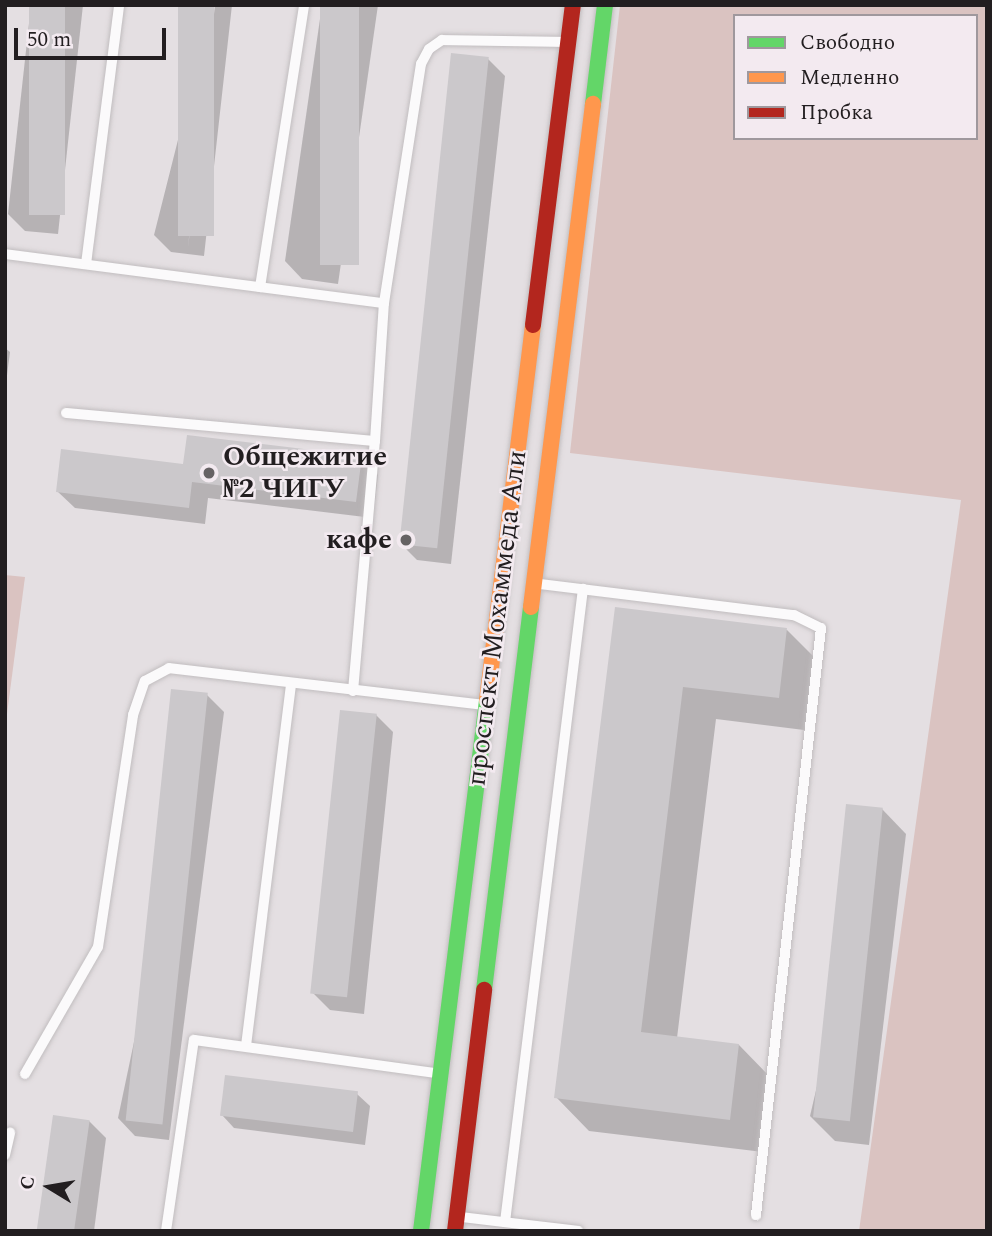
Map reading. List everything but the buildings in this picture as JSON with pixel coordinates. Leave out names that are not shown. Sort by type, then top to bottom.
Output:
[{"type":"main road","name":"проспект Мохаммеда Али","points":[[421,1231],[573,5]]},
{"type":"main road","name":"проспект Мохаммеда Али","points":[[456,1224],[605,5]]},
{"type":"lane","points":[[86,264],[119,5]]},
{"type":"lane","points":[[260,287],[304,5]]},
{"type":"lane","points":[[353,691],[384,303],[421,64],[429,49],[442,40],[569,42]]},
{"type":"lane","points":[[5,254],[384,303]]},
{"type":"lane","points":[[66,413],[375,440]]},
{"type":"lane","points":[[536,583],[794,615],[821,628],[825,640],[756,1215]]},
{"type":"lane","points":[[505,1222],[583,589]]},
{"type":"lane","points":[[25,1074],[98,947],[134,715],[145,681],[169,668],[486,705]]},
{"type":"lane","points":[[246,1046],[291,684]]},
{"type":"lane","points":[[166,1231],[190,1045],[197,1040],[440,1073]]},
{"type":"lane","points":[[5,1155],[10,1133]]},
{"type":"lane","points":[[456,1224],[505,1222],[578,1231]]},
{"type":"shaded area","points":[[620,5],[987,5],[987,1231],[859,1231],[961,500],[570,453]]},
{"type":"shaded area","points":[[5,575],[25,577],[5,729]]},
{"type":"traffic: fast","points":[[593,104],[605,5]]},
{"type":"traffic: fast","points":[[484,990],[531,607]]},
{"type":"traffic: fast","points":[[421,1231],[487,700]]},
{"type":"traffic: slow","points":[[531,607],[593,104]]},
{"type":"traffic: slow","points":[[487,700],[533,325]]},
{"type":"traffic: jam","points":[[533,325],[573,5]]},
{"type":"traffic: jam","points":[[455,1231],[484,990]]},
{"type":"place","name":"Общежитие №2 ЧИГУ","points":[[209,473]]},
{"type":"place","name":"кафе","points":[[406,540]]}]
